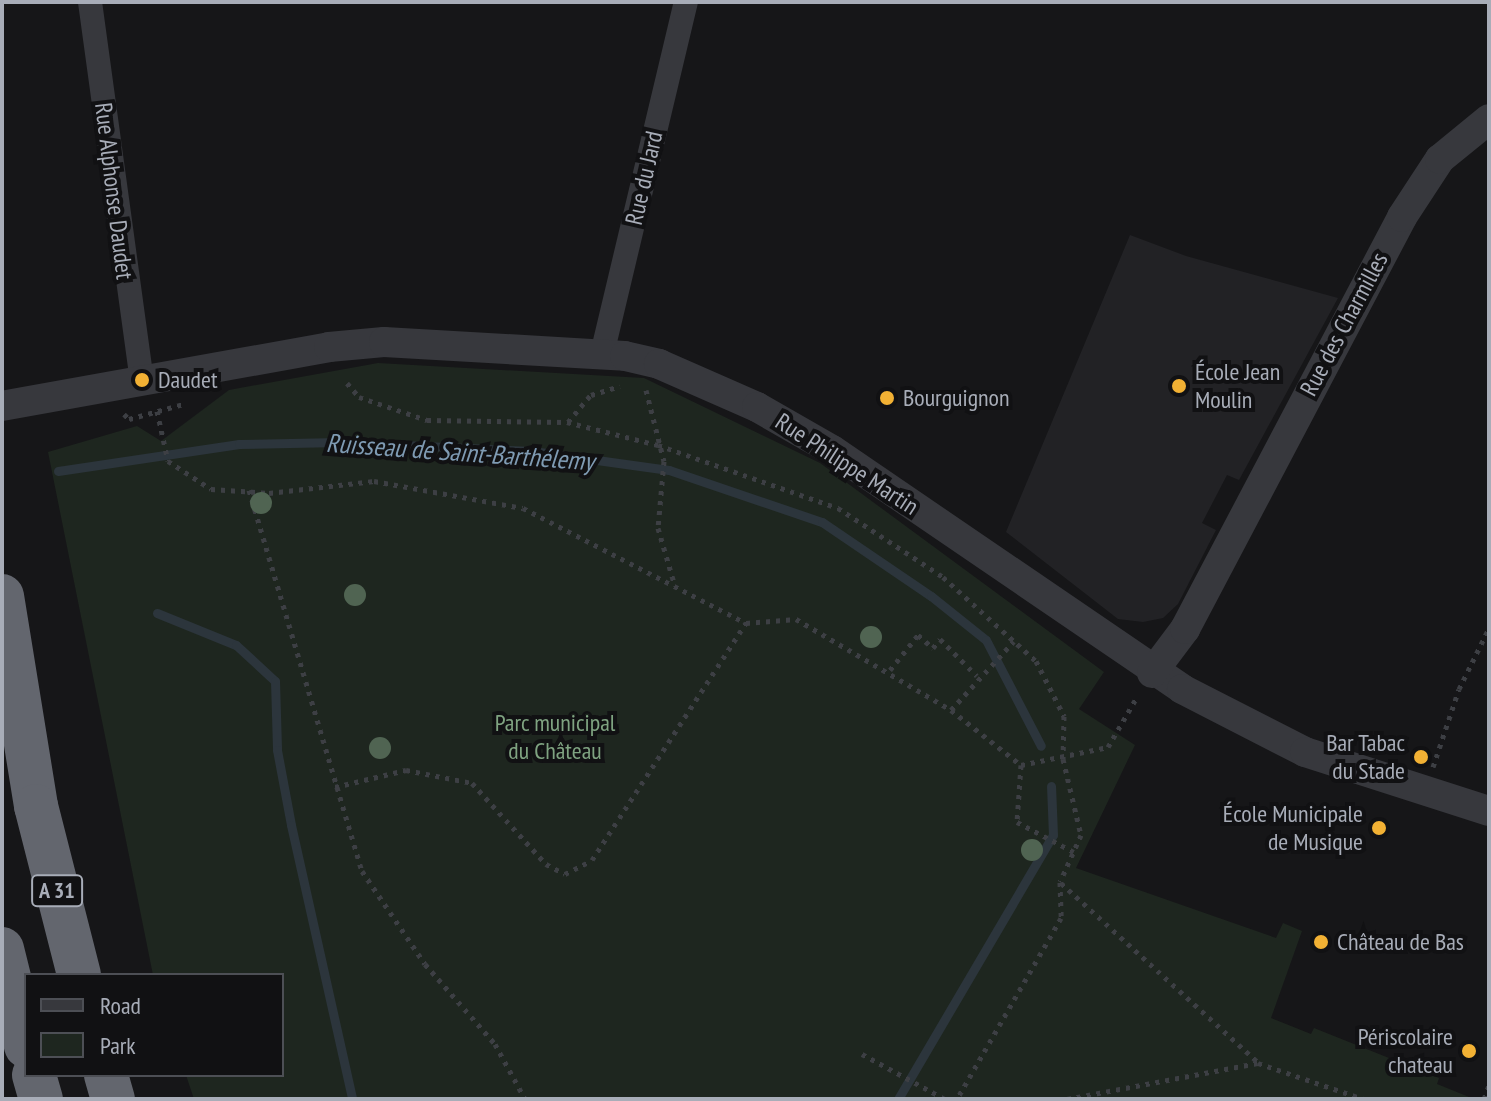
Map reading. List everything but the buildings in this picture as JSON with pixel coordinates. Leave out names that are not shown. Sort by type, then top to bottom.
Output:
[{"type":"highway","name":"A 31","points":[[2,596],[33,792],[78,973]]},
{"type":"highway","points":[[2,949],[24,1038]]},
{"type":"highway","points":[[35,1077],[41,1099]]},
{"type":"highway","points":[[107,1077],[113,1099]]},
{"type":"street","name":"Rue Alphonse Daudet","points":[[90,2],[142,380]]},
{"type":"street","name":"Rue du Jard","points":[[602,354],[686,2]]},
{"type":"street","name":"Rue des Charmilles","points":[[1152,673],[1185,629],[1402,217],[1440,159],[1489,119]]},
{"type":"street","name":"Rue Philippe Martin","points":[[2,406],[329,347],[384,342],[602,354],[659,364],[757,407],[832,450],[1152,673],[1305,752],[1489,811]]},
{"type":"path","points":[[347,383],[359,397],[427,420],[567,422],[658,445],[838,508],[943,577],[1036,661],[1064,716],[1063,759],[1081,835],[1060,882],[1061,918],[957,1099]]},
{"type":"path","points":[[567,422],[591,395],[633,383]]},
{"type":"path","points":[[646,387],[664,461],[658,528],[675,586]]},
{"type":"path","points":[[157,411],[168,461],[211,489],[269,493],[374,481],[523,508],[746,623],[796,619],[890,670],[951,710],[1021,765],[1063,759],[1108,747],[1152,673]]},
{"type":"path","points":[[249,490],[362,871],[425,964],[495,1044],[525,1099]]},
{"type":"path","points":[[335,787],[406,770],[472,783],[546,864],[565,874],[592,860],[746,623]]},
{"type":"path","points":[[1425,790],[1459,689],[1489,628]]},
{"type":"path","points":[[890,670],[918,635],[933,648],[940,639],[977,676]]},
{"type":"path","points":[[951,710],[977,676],[1014,641]]},
{"type":"path","points":[[1021,765],[1017,822],[1074,852]]},
{"type":"path","points":[[1060,882],[1258,1063],[1363,1099]]},
{"type":"path","points":[[862,1054],[945,1099]]},
{"type":"path","points":[[1067,1099],[1258,1063]]},
{"type":"path","points":[[1484,1099],[1489,1085]]},
{"type":"shaded area","name":"École Jean Moulin","points":[[1130,235],[1186,256],[1338,298],[1239,480],[1227,475],[1202,523],[1216,530],[1178,604],[1163,618],[1143,622],[1118,619],[1006,532]]},
{"type":"green space","name":"Parc municipal du Château","points":[[378,363],[644,378],[820,463],[1104,672],[1079,709],[1135,745],[1076,868],[1276,938],[1283,923],[1302,931],[1271,1018],[1311,1034],[1314,1028],[1439,1078],[1437,1084],[1474,1099],[194,1099],[187,1077],[284,1077],[284,973],[153,973],[48,452],[137,426],[161,441],[229,390]]},
{"type":"waterway","name":"Ruisseau de Saint-Barthélemy","points":[[58,471],[239,444],[340,442],[532,451],[669,470],[822,522],[931,596],[986,640],[1041,746]]},
{"type":"waterway","name":"Ruisseau de Saint-Barthélemy","points":[[157,613],[236,645],[275,681],[277,750],[352,1099]]},
{"type":"waterway","name":"Ruisseau de Saint-Barthélemy","points":[[898,1099],[1053,835],[1051,786]]},
{"type":"place","name":"Daudet","points":[[142,380]]},
{"type":"place","name":"École Jean Moulin","points":[[1179,386]]},
{"type":"place","name":"Bourguignon","points":[[887,398]]},
{"type":"place","name":"Bar Tabac du Stade","points":[[1421,757]]},
{"type":"place","name":"École Municipale de Musique","points":[[1379,828]]},
{"type":"place","name":"Château de Bas","points":[[1321,942]]},
{"type":"place","name":"Périscolaire chateau","points":[[1469,1051]]}]
